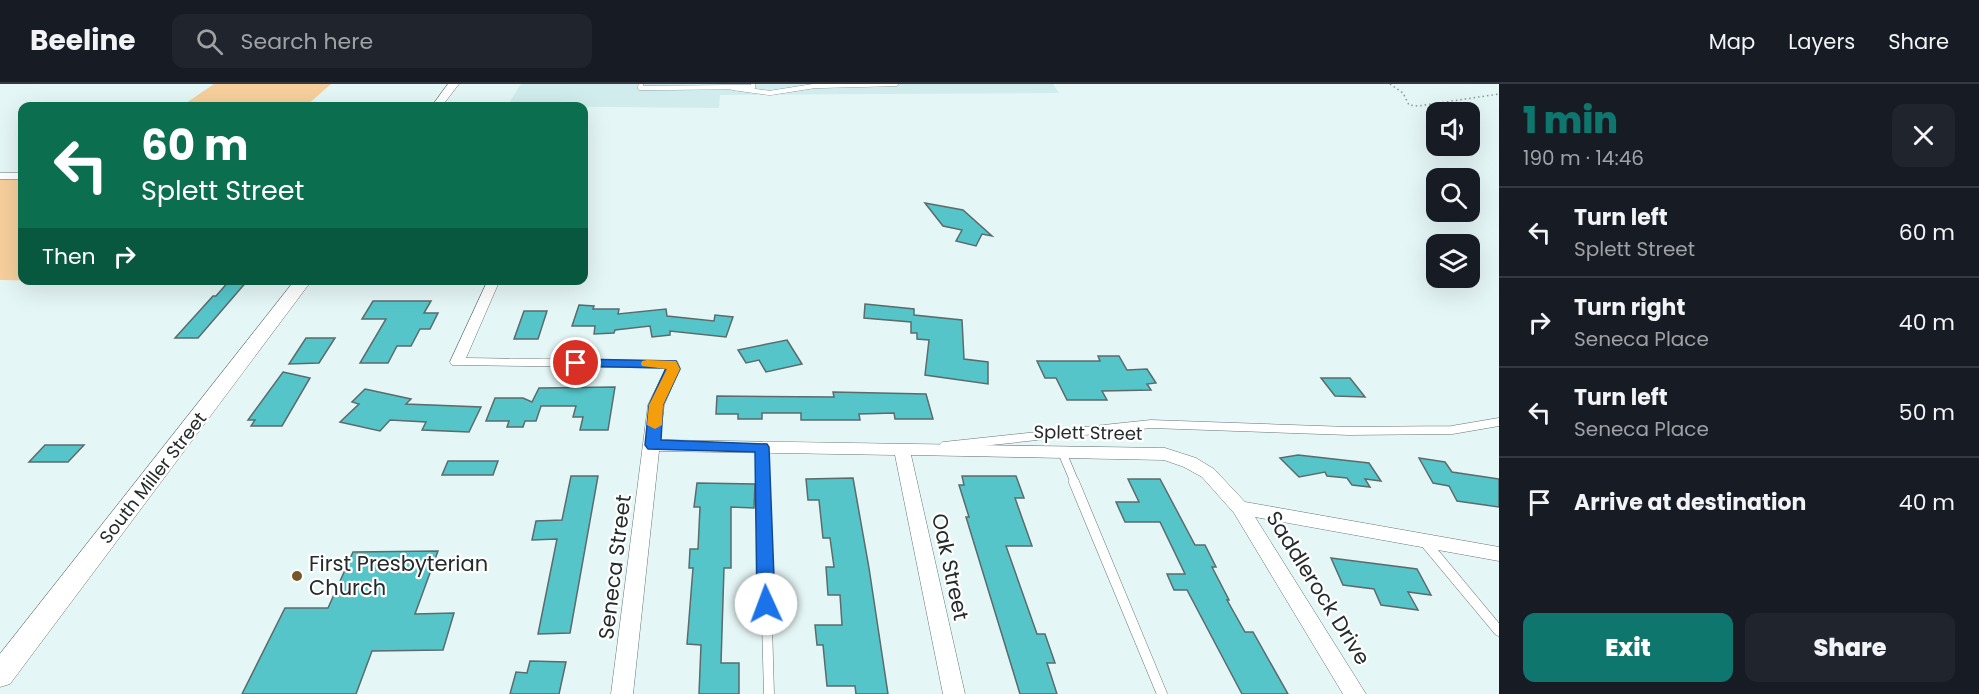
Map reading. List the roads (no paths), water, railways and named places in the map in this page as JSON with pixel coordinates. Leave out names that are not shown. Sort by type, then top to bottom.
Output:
[{"type":"street","points":[[440,102],[454,84]]},
{"type":"street","points":[[0,176],[18,176]]},
{"type":"street","name":"South Miller Street","points":[[0,675],[300,285]]},
{"type":"street","name":"Seneca Street","points":[[492,285],[457,362],[672,364],[673,369],[656,405],[622,694]]},
{"type":"street","name":"Splett Street","points":[[653,445],[1165,454],[1186,460],[1204,469],[1224,488],[1240,508]]},
{"type":"street","name":"Oak Street","points":[[902,450],[954,694]]},
{"type":"street","points":[[1240,508],[1499,554]]},
{"type":"street","name":"Saddlerock Drive","points":[[1240,508],[1355,694]]},
{"type":"lane","points":[[641,84],[639,88],[753,87],[753,84]]},
{"type":"lane","points":[[733,87],[745,91],[770,93],[814,85],[896,84]]},
{"type":"lane","points":[[902,450],[1151,424],[1349,431],[1452,430],[1499,422]]},
{"type":"lane","points":[[762,447],[769,694]]},
{"type":"lane","points":[[1062,452],[1162,694]]},
{"type":"lane","points":[[1423,539],[1499,631]]},
{"type":"place","name":"First Presbyterian Church","points":[[297,576]]}]
